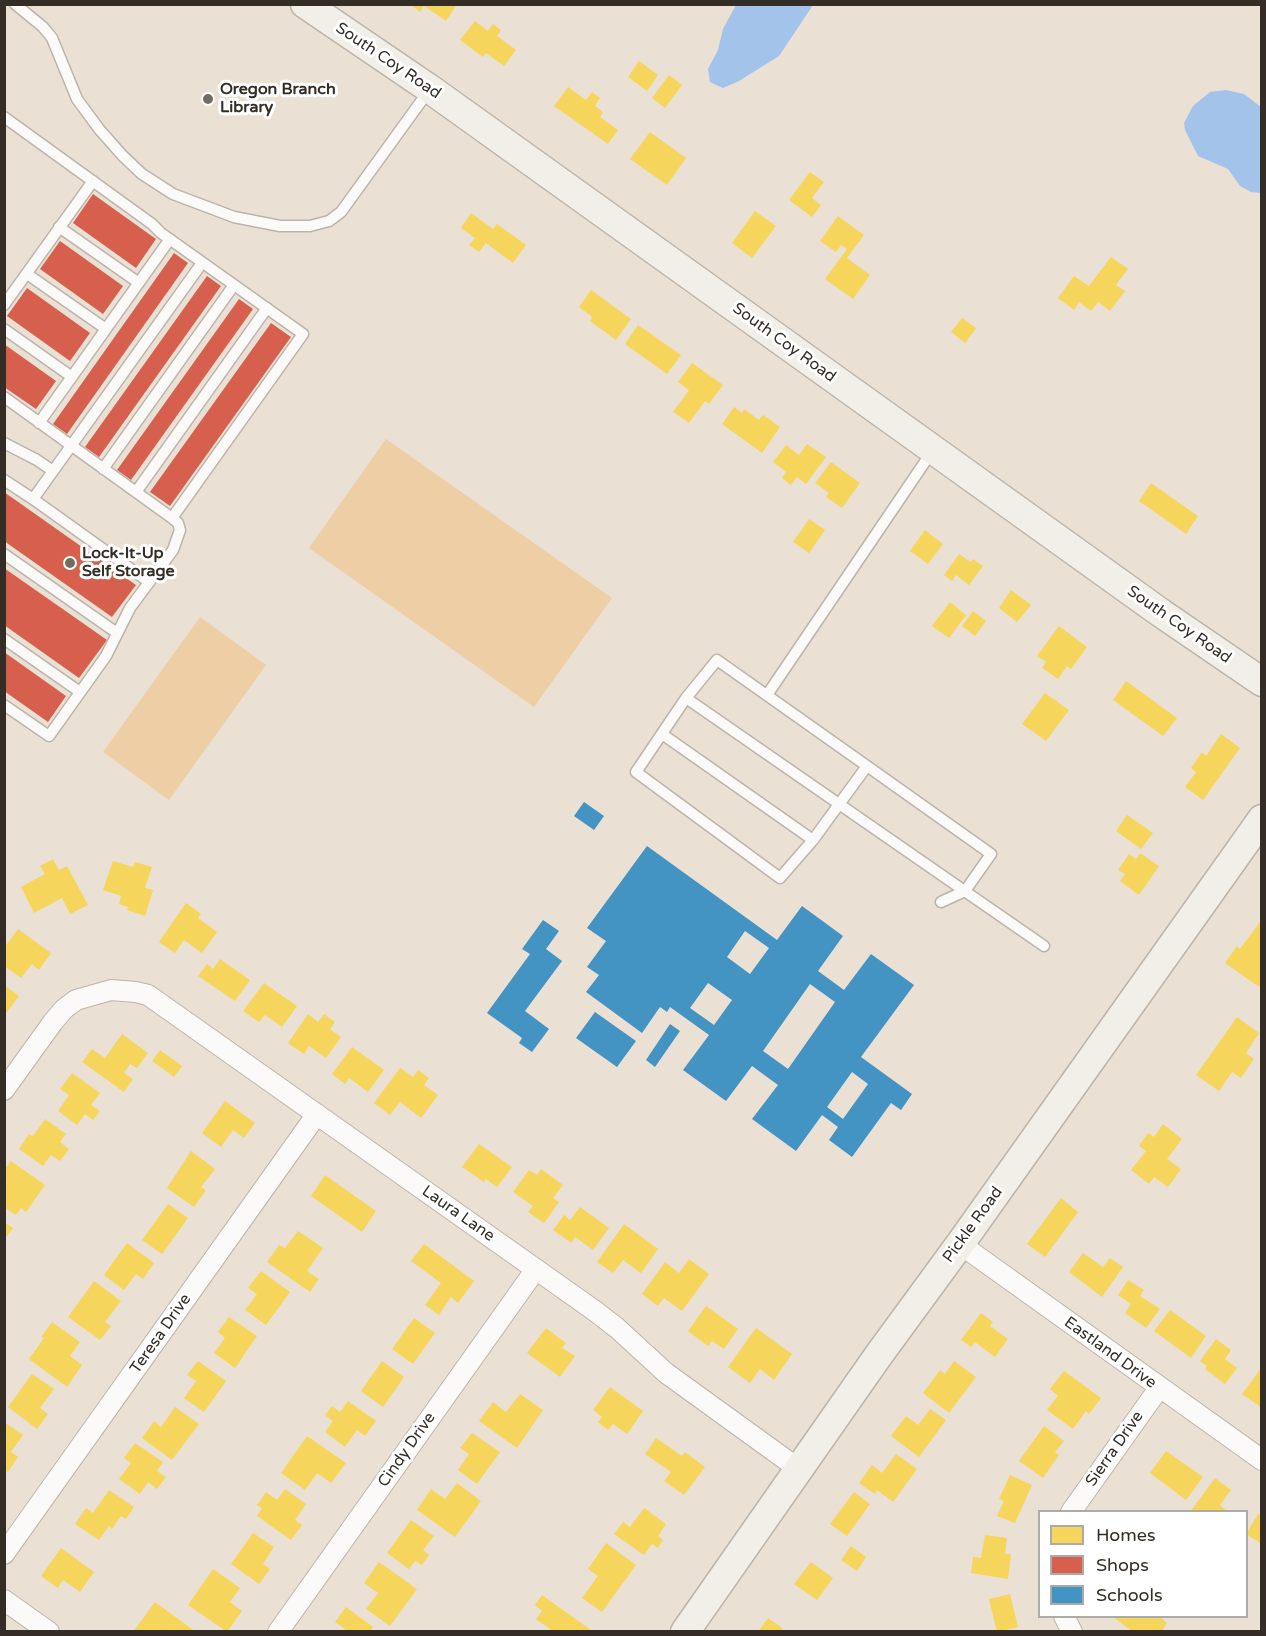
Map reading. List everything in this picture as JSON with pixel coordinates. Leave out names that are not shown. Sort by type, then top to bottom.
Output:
[{"type":"street","name":"South Coy Road","points":[[305,4],[430,89],[933,450],[1262,682]]},
{"type":"street","name":"Pickle Road","points":[[685,1632],[878,1356],[1262,819]]},
{"type":"street","name":"Laura Lane","points":[[4,1090],[53,1022],[76,1000],[100,992],[124,990],[148,995],[617,1328],[666,1373],[800,1470]]},
{"type":"street","name":"Teresa Drive","points":[[4,1554],[317,1114]]},
{"type":"street","name":"Eastland Drive","points":[[960,1244],[1262,1460]]},
{"type":"street","name":"Cindy Drive","points":[[278,1632],[536,1269]]},
{"type":"street","name":"Sierra Drive","points":[[1072,1510],[1159,1388]]},
{"type":"street","points":[[4,1600],[49,1632]]},
{"type":"street","points":[[1065,1618],[1072,1632]]},
{"type":"lane","points":[[15,4],[43,27],[52,38],[77,99],[99,129],[129,162],[142,174],[173,194],[234,218],[280,226],[310,226],[329,221],[341,212],[430,89]]},
{"type":"lane","points":[[4,117],[202,263],[303,334],[172,518]]},
{"type":"lane","points":[[4,305],[93,181]]},
{"type":"lane","points":[[59,227],[139,283]]},
{"type":"lane","points":[[39,423],[170,239]]},
{"type":"lane","points":[[33,499],[202,263]]},
{"type":"lane","points":[[27,273],[106,329]]},
{"type":"lane","points":[[103,469],[234,285]]},
{"type":"lane","points":[[136,492],[267,308]]},
{"type":"lane","points":[[4,329],[72,377]]},
{"type":"lane","points":[[4,397],[178,522],[180,530],[173,550],[130,608],[106,656],[49,736],[4,705]]},
{"type":"lane","points":[[4,443],[38,460],[53,471]]},
{"type":"lane","points":[[766,695],[933,450]]},
{"type":"lane","points":[[4,480],[149,582]]},
{"type":"lane","points":[[4,554],[117,633]]},
{"type":"lane","points":[[4,639],[80,692]]},
{"type":"lane","points":[[867,766],[813,840],[780,878],[636,772],[686,698],[717,660],[766,695],[867,766],[991,854],[965,891],[941,902]]},
{"type":"lane","points":[[686,698],[1044,946]]},
{"type":"lane","points":[[662,734],[813,840]]},
{"type":"shaded area","points":[[386,439],[612,598],[534,707],[309,548]]},
{"type":"shaded area","points":[[200,617],[266,665],[169,800],[103,752]]},
{"type":"water","points":[[736,5],[813,5],[779,56],[739,81],[723,88],[710,82],[708,69],[718,50],[723,29]]},
{"type":"water","points":[[1226,90],[1244,94],[1261,107],[1261,193],[1251,192],[1240,186],[1228,169],[1198,156],[1185,130],[1184,123],[1193,106],[1210,92]]},
{"type":"building: Homes","points":[[410,4],[457,4],[446,21],[424,6],[420,12]]},
{"type":"building: Homes","points":[[475,21],[488,31],[493,24],[501,30],[497,36],[516,50],[504,66],[486,53],[483,57],[460,40]]},
{"type":"building: Homes","points":[[639,61],[658,75],[647,91],[628,77]]},
{"type":"building: Homes","points":[[669,75],[682,85],[665,108],[652,98]]},
{"type":"building: Homes","points":[[568,87],[586,100],[592,92],[600,98],[595,106],[603,112],[600,117],[618,130],[608,144],[554,106]]},
{"type":"building: Homes","points":[[650,132],[686,158],[667,185],[630,159]]},
{"type":"building: Homes","points":[[810,172],[824,182],[812,198],[821,205],[812,217],[789,200]]},
{"type":"building: Homes","points":[[755,211],[776,226],[752,258],[732,243]]},
{"type":"building: Homes","points":[[471,213],[493,229],[497,224],[526,245],[513,263],[486,243],[479,252],[469,245],[475,238],[461,228]]},
{"type":"building: Homes","points":[[838,216],[864,235],[847,258],[870,275],[853,299],[825,279],[847,249],[841,245],[836,252],[820,241]]},
{"type":"building: Homes","points":[[1111,257],[1128,269],[1116,285],[1125,291],[1110,311],[1098,302],[1091,311],[1079,302],[1074,310],[1058,298],[1074,276],[1089,286]]},
{"type":"building: Homes","points":[[591,290],[631,319],[616,340],[590,321],[592,317],[579,307]]},
{"type":"building: Homes","points":[[962,318],[976,328],[965,343],[951,332]]},
{"type":"building: Homes","points":[[638,325],[681,355],[667,374],[625,344]]},
{"type":"building: Homes","points":[[692,363],[723,385],[709,404],[705,401],[689,423],[673,412],[689,390],[678,382]]},
{"type":"building: Homes","points":[[734,407],[742,413],[744,409],[759,420],[763,415],[780,427],[762,453],[722,424]]},
{"type":"building: Homes","points":[[807,444],[826,457],[806,484],[797,477],[791,485],[782,478],[786,472],[773,462],[786,445],[799,455]]},
{"type":"building: Homes","points":[[831,462],[860,483],[842,508],[826,497],[829,493],[815,483]]},
{"type":"building: Homes","points":[[1151,483],[1198,516],[1186,534],[1139,501]]},
{"type":"building: Homes","points":[[809,519],[825,530],[809,553],[793,542]]},
{"type":"building: Homes","points":[[925,530],[943,544],[928,564],[910,551]]},
{"type":"building: Homes","points":[[959,554],[983,566],[969,585],[956,575],[952,581],[944,575]]},
{"type":"building: Homes","points":[[1011,590],[1031,605],[1017,622],[999,608]]},
{"type":"building: Homes","points":[[950,602],[966,615],[949,638],[932,626]]},
{"type":"building: Homes","points":[[973,611],[986,621],[975,636],[962,626]]},
{"type":"building: Homes","points":[[1059,626],[1087,647],[1071,669],[1067,666],[1058,679],[1042,668],[1046,662],[1037,656]]},
{"type":"building: Homes","points":[[1126,681],[1177,718],[1163,736],[1113,700]]},
{"type":"building: Homes","points":[[1045,693],[1069,710],[1046,741],[1022,724]]},
{"type":"building: Homes","points":[[1221,734],[1240,748],[1203,800],[1185,787],[1196,772],[1191,768],[1202,752],[1206,756]]},
{"type":"building: Homes","points":[[1127,815],[1153,833],[1141,849],[1116,831]]},
{"type":"building: Homes","points":[[1140,853],[1159,866],[1139,895],[1120,881],[1125,874],[1118,870],[1129,854],[1136,859]]},
{"type":"building: Homes","points":[[53,859],[59,870],[67,866],[88,905],[70,914],[62,898],[34,913],[21,887],[45,874],[40,866]]},
{"type":"building: Homes","points":[[113,861],[133,867],[135,862],[152,867],[145,888],[153,890],[145,916],[127,910],[128,907],[119,904],[121,896],[103,890]]},
{"type":"building: Homes","points":[[186,903],[201,914],[198,918],[217,932],[202,953],[184,940],[175,953],[159,942]]},
{"type":"building: Homes","points":[[1262,919],[1262,983],[1259,987],[1225,963],[1237,946],[1240,949]]},
{"type":"building: Homes","points":[[18,929],[51,953],[39,970],[32,964],[21,978],[4,966],[4,948]]},
{"type":"building: Homes","points":[[220,959],[250,980],[235,1001],[198,976],[207,964],[213,969]]},
{"type":"building: Homes","points":[[264,983],[297,1006],[282,1027],[265,1015],[259,1022],[243,1011]]},
{"type":"building: Homes","points":[[4,985],[19,996],[4,1016]]},
{"type":"building: Homes","points":[[308,1014],[318,1022],[324,1014],[335,1022],[330,1029],[341,1037],[326,1058],[309,1046],[304,1054],[288,1043]]},
{"type":"building: Homes","points":[[1237,1017],[1259,1033],[1246,1053],[1254,1059],[1241,1078],[1232,1072],[1219,1091],[1196,1075]]},
{"type":"building: Homes","points":[[122,1034],[148,1053],[137,1068],[130,1064],[124,1073],[133,1079],[124,1092],[82,1062],[92,1049],[105,1058]]},
{"type":"building: Homes","points":[[352,1047],[384,1070],[368,1092],[349,1078],[345,1084],[332,1074]]},
{"type":"building: Homes","points":[[160,1050],[182,1066],[174,1077],[152,1061]]},
{"type":"building: Homes","points":[[400,1068],[413,1077],[418,1070],[429,1078],[424,1085],[438,1095],[421,1118],[400,1102],[390,1115],[374,1103]]},
{"type":"building: Homes","points":[[72,1073],[100,1093],[91,1105],[100,1111],[93,1120],[85,1114],[77,1125],[58,1111],[69,1095],[60,1089]]},
{"type":"building: Homes","points":[[225,1101],[255,1123],[244,1138],[233,1130],[221,1147],[202,1133]]},
{"type":"building: Homes","points":[[45,1119],[66,1134],[60,1142],[69,1149],[60,1161],[51,1155],[43,1166],[19,1149],[29,1134],[33,1136]]},
{"type":"building: Homes","points":[[1163,1124],[1182,1139],[1167,1159],[1181,1169],[1168,1187],[1154,1177],[1149,1184],[1131,1170],[1146,1151],[1139,1146],[1148,1133],[1154,1137]]},
{"type":"building: Homes","points":[[479,1144],[512,1167],[497,1187],[486,1179],[484,1182],[462,1167]]},
{"type":"building: Homes","points":[[191,1151],[215,1169],[201,1187],[206,1190],[194,1207],[167,1188]]},
{"type":"building: Homes","points":[[11,1161],[45,1185],[26,1212],[21,1208],[16,1215],[4,1207],[4,1186],[7,1182],[4,1180],[4,1170]]},
{"type":"building: Homes","points":[[541,1169],[563,1185],[553,1198],[559,1202],[544,1223],[528,1212],[533,1206],[513,1192],[529,1170],[537,1175]]},
{"type":"building: Homes","points":[[325,1175],[376,1211],[362,1232],[311,1196]]},
{"type":"building: Homes","points":[[1061,1198],[1078,1212],[1045,1257],[1027,1244]]},
{"type":"building: Homes","points":[[168,1204],[188,1218],[162,1254],[142,1240]]},
{"type":"building: Homes","points":[[580,1207],[609,1228],[593,1250],[575,1237],[571,1243],[553,1230],[564,1215],[570,1220]]},
{"type":"building: Homes","points":[[4,1222],[13,1228],[4,1240]]},
{"type":"building: Homes","points":[[624,1224],[658,1249],[641,1273],[623,1260],[613,1273],[597,1262]]},
{"type":"building: Homes","points":[[298,1231],[323,1248],[307,1271],[319,1279],[310,1292],[267,1262],[279,1245],[285,1248]]},
{"type":"building: Homes","points":[[127,1243],[154,1263],[143,1279],[136,1274],[124,1290],[104,1275]]},
{"type":"building: Homes","points":[[424,1244],[474,1281],[458,1303],[451,1297],[439,1315],[425,1305],[441,1283],[411,1261]]},
{"type":"building: Homes","points":[[1083,1253],[1103,1267],[1110,1258],[1123,1267],[1102,1297],[1069,1272]]},
{"type":"building: Homes","points":[[689,1259],[709,1274],[682,1311],[664,1298],[658,1306],[642,1294],[665,1262],[679,1273]]},
{"type":"building: Homes","points":[[261,1271],[290,1292],[266,1325],[245,1310],[257,1294],[248,1288]]},
{"type":"building: Homes","points":[[1128,1280],[1144,1290],[1140,1296],[1160,1309],[1146,1328],[1125,1313],[1131,1304],[1118,1295]]},
{"type":"building: Homes","points":[[94,1281],[121,1301],[105,1322],[111,1326],[100,1340],[68,1317]]},
{"type":"building: Homes","points":[[706,1306],[738,1329],[724,1349],[712,1341],[708,1346],[688,1331]]},
{"type":"building: Homes","points":[[1170,1310],[1206,1336],[1191,1358],[1154,1331]]},
{"type":"building: Homes","points":[[981,1313],[993,1322],[990,1326],[1008,1339],[995,1357],[975,1342],[971,1347],[961,1340]]},
{"type":"building: Homes","points":[[229,1317],[257,1336],[235,1368],[214,1353],[225,1338],[218,1332]]},
{"type":"building: Homes","points":[[414,1318],[435,1333],[413,1364],[392,1349]]},
{"type":"building: Homes","points":[[52,1322],[80,1342],[70,1356],[82,1365],[67,1387],[29,1359]]},
{"type":"building: Homes","points":[[546,1328],[566,1343],[562,1348],[575,1356],[560,1377],[527,1353]]},
{"type":"building: Homes","points":[[756,1328],[792,1354],[774,1380],[760,1369],[750,1383],[728,1367]]},
{"type":"building: Homes","points":[[1216,1339],[1231,1350],[1225,1359],[1237,1368],[1225,1384],[1205,1369],[1207,1366],[1200,1361]]},
{"type":"building: Homes","points":[[198,1361],[226,1381],[204,1412],[184,1398],[196,1381],[187,1375]]},
{"type":"building: Homes","points":[[382,1361],[404,1377],[383,1407],[361,1391]]},
{"type":"building: Homes","points":[[954,1361],[976,1377],[949,1413],[923,1393],[940,1370],[945,1374]]},
{"type":"building: Homes","points":[[1262,1367],[1262,1408],[1242,1394]]},
{"type":"building: Homes","points":[[1064,1371],[1101,1398],[1089,1414],[1086,1411],[1073,1429],[1047,1410],[1058,1396],[1050,1389]]},
{"type":"building: Homes","points":[[32,1374],[54,1389],[40,1408],[48,1414],[37,1429],[8,1407]]},
{"type":"building: Homes","points":[[610,1387],[643,1411],[627,1434],[613,1424],[608,1430],[598,1422],[602,1417],[593,1410]]},
{"type":"building: Homes","points":[[520,1394],[543,1410],[517,1448],[479,1421],[493,1402],[506,1412]]},
{"type":"building: Homes","points":[[348,1401],[376,1421],[365,1436],[357,1430],[345,1447],[325,1432],[333,1421],[325,1415],[332,1406],[340,1412]]},
{"type":"building: Homes","points":[[175,1407],[199,1424],[172,1460],[142,1438],[154,1421],[161,1427]]},
{"type":"building: Homes","points":[[930,1409],[946,1420],[919,1457],[891,1436],[906,1416],[918,1425]]},
{"type":"building: Homes","points":[[4,1422],[23,1435],[11,1452],[18,1457],[8,1472],[4,1470]]},
{"type":"building: Homes","points":[[1044,1426],[1064,1441],[1055,1452],[1059,1455],[1043,1478],[1019,1461]]},
{"type":"building: Homes","points":[[472,1433],[500,1452],[477,1484],[458,1470],[469,1454],[460,1448]]},
{"type":"building: Homes","points":[[307,1436],[346,1463],[331,1483],[317,1473],[305,1490],[281,1473]]},
{"type":"building: Homes","points":[[656,1438],[682,1456],[685,1452],[705,1467],[684,1495],[664,1481],[671,1472],[645,1454]]},
{"type":"building: Homes","points":[[135,1443],[163,1462],[157,1471],[166,1477],[157,1489],[148,1482],[140,1494],[119,1479],[131,1463],[124,1458]]},
{"type":"building: Homes","points":[[1166,1451],[1203,1477],[1186,1500],[1150,1473]]},
{"type":"building: Homes","points":[[896,1454],[917,1469],[893,1502],[877,1490],[875,1494],[859,1483],[872,1465],[882,1473]]},
{"type":"building: Homes","points":[[1010,1475],[1032,1485],[1015,1523],[997,1516],[1004,1501],[999,1499]]},
{"type":"building: Homes","points":[[1215,1478],[1231,1490],[1220,1505],[1226,1510],[1191,1510]]},
{"type":"building: Homes","points":[[457,1483],[481,1501],[455,1537],[417,1510],[431,1489],[445,1499]]},
{"type":"building: Homes","points":[[285,1489],[306,1504],[295,1520],[302,1525],[291,1540],[257,1516],[262,1508],[257,1505],[266,1492],[277,1500]]},
{"type":"building: Homes","points":[[109,1490],[134,1507],[126,1519],[121,1516],[112,1529],[109,1526],[99,1540],[75,1524],[86,1508],[93,1513]]},
{"type":"building: Homes","points":[[854,1492],[870,1504],[847,1536],[830,1524]]},
{"type":"building: Homes","points":[[644,1508],[666,1524],[658,1536],[663,1540],[658,1548],[652,1544],[644,1555],[614,1534],[623,1522],[630,1527]]},
{"type":"building: Homes","points":[[1258,1514],[1262,1517],[1262,1544],[1248,1535],[1248,1531]]},
{"type":"building: Homes","points":[[411,1520],[434,1536],[423,1550],[429,1555],[422,1565],[415,1561],[409,1569],[387,1553]]},
{"type":"building: Homes","points":[[253,1533],[274,1547],[263,1564],[270,1569],[259,1584],[231,1564]]},
{"type":"building: Homes","points":[[985,1535],[1007,1538],[1005,1554],[1011,1554],[1008,1579],[971,1573],[973,1557],[981,1558]]},
{"type":"building: Homes","points":[[606,1543],[636,1565],[602,1612],[582,1598],[598,1576],[588,1569]]},
{"type":"building: Homes","points":[[851,1546],[866,1557],[857,1571],[841,1560]]},
{"type":"building: Homes","points":[[61,1548],[94,1572],[80,1592],[63,1580],[58,1588],[41,1576]]},
{"type":"building: Homes","points":[[379,1562],[417,1589],[390,1626],[366,1609],[378,1593],[364,1583]]},
{"type":"building: Homes","points":[[811,1562],[833,1578],[817,1600],[794,1584]]},
{"type":"building: Homes","points":[[213,1569],[240,1588],[230,1602],[242,1611],[227,1632],[188,1605]]},
{"type":"building: Homes","points":[[1010,1594],[1018,1627],[997,1632],[989,1599]]},
{"type":"building: Homes","points":[[542,1595],[591,1630],[590,1632],[554,1632],[536,1619],[542,1611],[535,1605]]},
{"type":"building: Homes","points":[[155,1602],[196,1632],[133,1632]]},
{"type":"building: Homes","points":[[346,1607],[373,1627],[370,1632],[343,1632],[345,1629],[335,1622]]},
{"type":"building: Homes","points":[[768,1618],[782,1628],[780,1632],[758,1632]]},
{"type":"building: Homes","points":[[1115,1618],[1161,1618],[1167,1623],[1161,1632],[1133,1632]]},
{"type":"building: Shops","points":[[93,194],[156,239],[136,268],[73,223]]},
{"type":"building: Shops","points":[[60,241],[123,286],[103,314],[40,269]]},
{"type":"building: Shops","points":[[174,253],[188,263],[67,434],[53,424]]},
{"type":"building: Shops","points":[[207,276],[221,286],[99,457],[85,447]]},
{"type":"building: Shops","points":[[27,288],[90,333],[70,361],[7,316]]},
{"type":"building: Shops","points":[[239,299],[253,309],[131,480],[117,470]]},
{"type":"building: Shops","name":"Lock-It-Up Self Storage","points":[[271,323],[291,337],[170,506],[150,492]]},
{"type":"building: Shops","points":[[4,344],[56,381],[36,409],[4,387]]},
{"type":"building: Shops","name":"Lock-It-Up Self Storage","points":[[4,492],[136,585],[112,617],[4,541]]},
{"type":"building: Shops","name":"Lock-It-Up Self Storage","points":[[4,568],[107,640],[79,678],[4,625]]},
{"type":"building: Shops","points":[[4,652],[66,696],[48,722],[4,691]]},
{"type":"building: Schools","points":[[584,802],[604,816],[594,830],[574,816]]},
{"type":"building: Schools","points":[[647,846],[777,940],[802,906],[843,936],[818,971],[844,990],[871,954],[914,985],[861,1057],[912,1094],[901,1110],[891,1103],[852,1157],[829,1140],[838,1127],[822,1115],[796,1151],[752,1119],[778,1085],[752,1066],[726,1101],[683,1070],[709,1035],[670,1007],[667,1012],[660,1007],[642,1033],[586,992],[599,975],[587,967],[606,941],[587,928]],"holes":[[[745,931],[769,948],[750,974],[727,957]],[[708,983],[732,1000],[714,1025],[690,1008]],[[810,984],[835,1002],[788,1069],[763,1051]],[[852,1072],[868,1084],[843,1119],[827,1107]]]},
{"type":"building: Schools","points":[[543,920],[559,931],[546,949],[562,961],[525,1011],[549,1029],[532,1052],[519,1043],[522,1038],[487,1013],[530,954],[522,949]]},
{"type":"building: Schools","points":[[595,1012],[636,1041],[617,1067],[576,1038]]},
{"type":"building: Schools","points":[[670,1024],[680,1031],[655,1067],[646,1060]]},
{"type":"place","name":"Oregon Branch Library","points":[[208,99]]},
{"type":"place","name":"Lock-It-Up Self Storage","points":[[70,563]]}]
